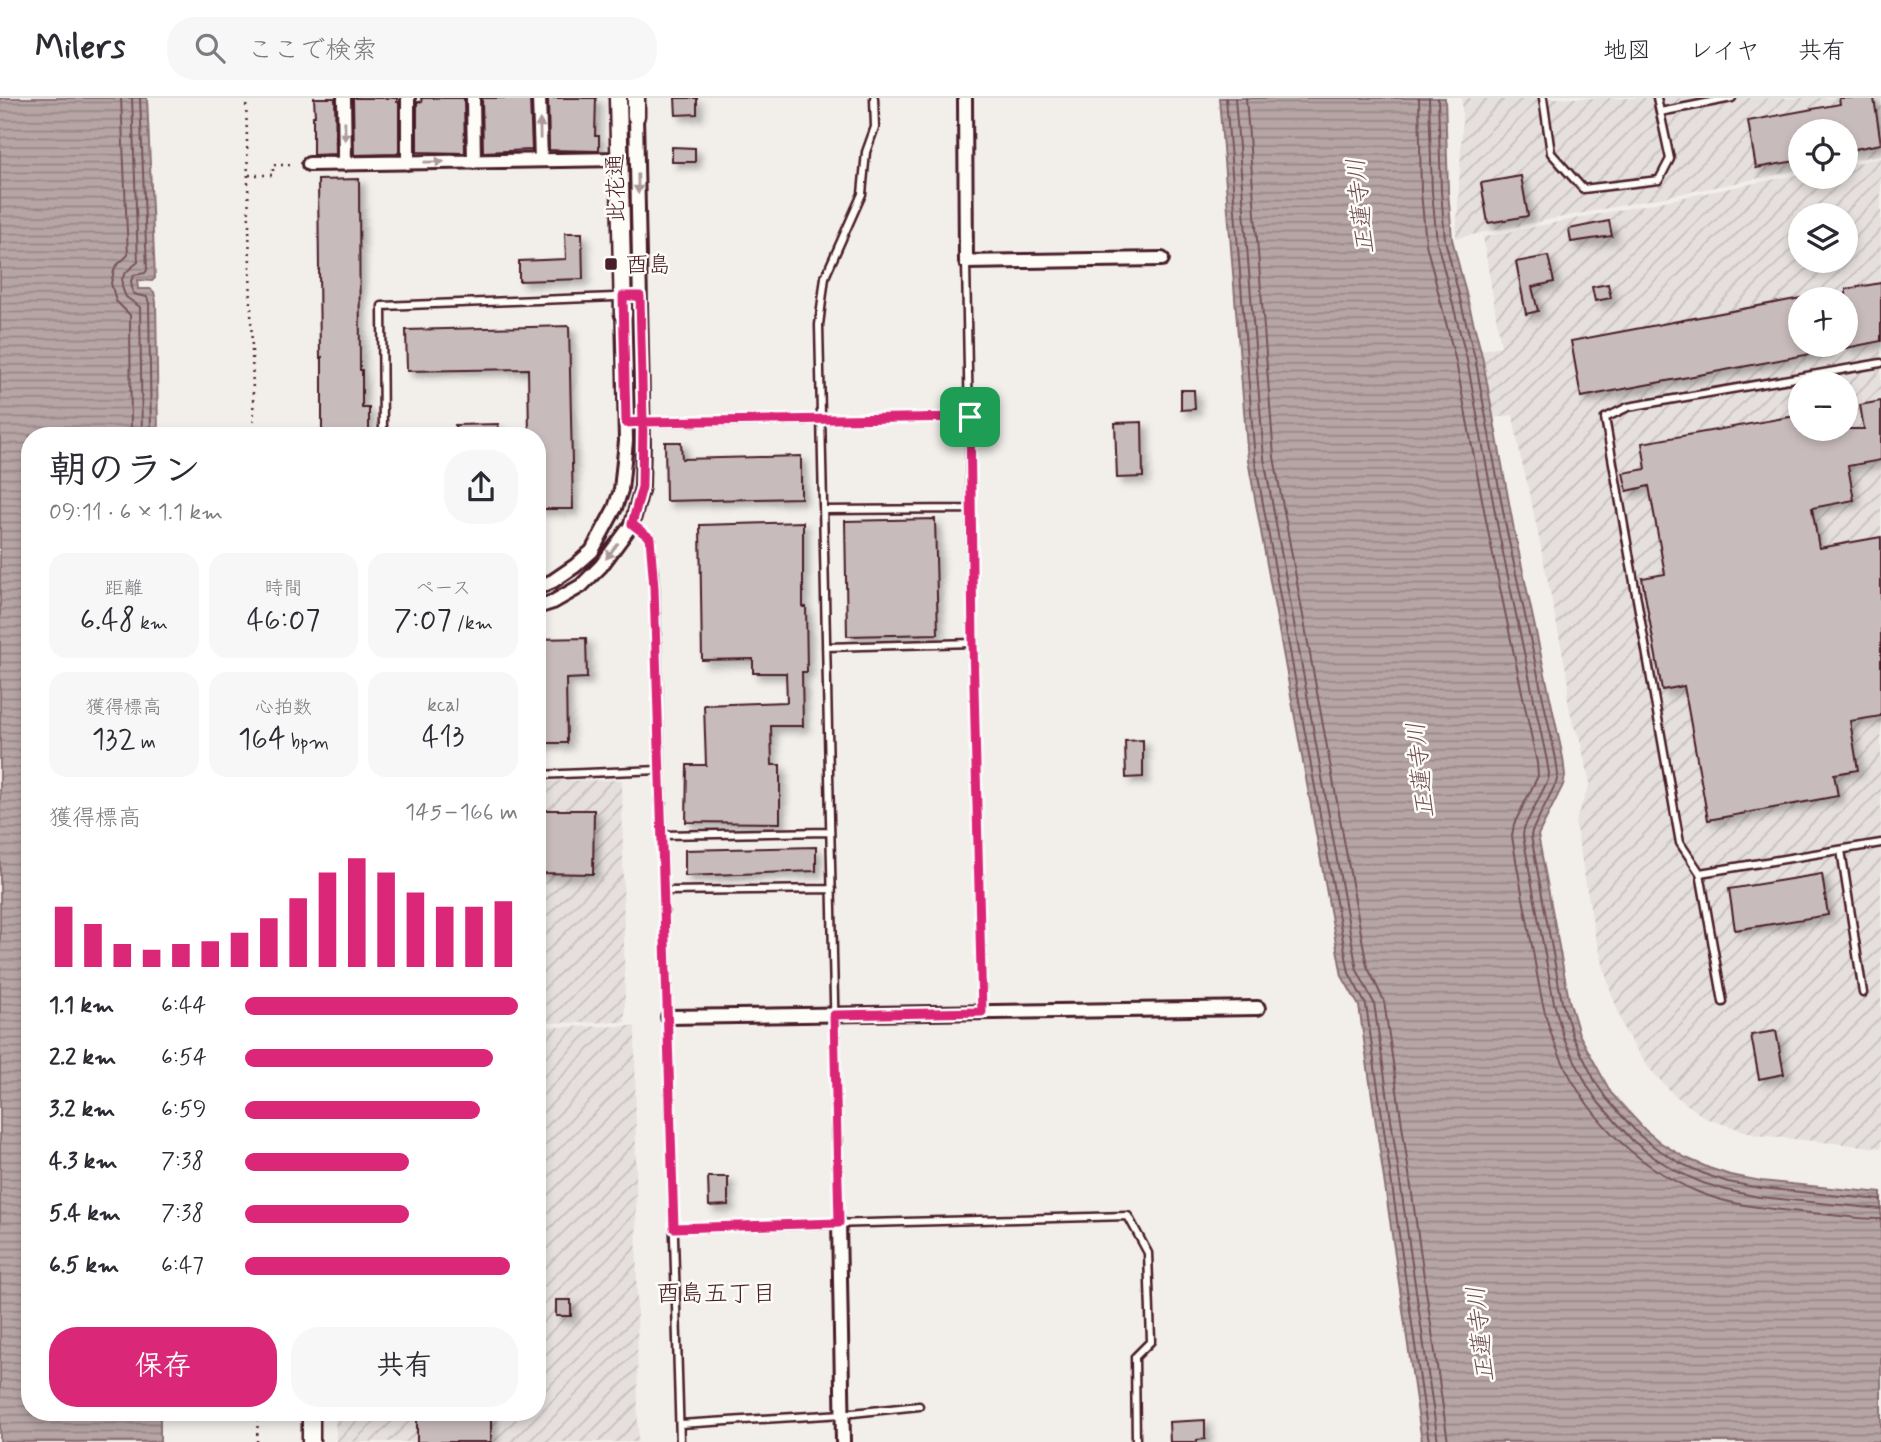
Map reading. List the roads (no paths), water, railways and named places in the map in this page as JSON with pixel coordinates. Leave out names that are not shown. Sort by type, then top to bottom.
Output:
[{"type":"street","points":[[344,98],[345,164]]},
{"type":"street","points":[[408,98],[408,163]]},
{"type":"street","points":[[473,98],[474,162]]},
{"type":"street","points":[[539,98],[541,160]]},
{"type":"street","name":"此花通","points":[[546,584],[575,566],[592,551],[615,508],[621,490],[626,423],[618,98]]},
{"type":"street","name":"此花通","points":[[546,604],[581,586],[601,566],[632,524],[642,487],[636,98]]},
{"type":"street","points":[[965,98],[966,262],[1162,258]]},
{"type":"street","points":[[309,164],[620,159]]},
{"type":"street","points":[[668,1017],[1258,1008]]},
{"type":"street","points":[[839,1223],[844,1442]]},
{"type":"street","points":[[311,1421],[311,1442]]},
{"type":"lane","points":[[839,1223],[819,325],[825,277],[862,194],[866,152],[875,127],[874,98]]},
{"type":"lane","points":[[1543,98],[1551,153],[1583,189],[1659,180],[1670,159],[1657,98]]},
{"type":"lane","points":[[1660,113],[1732,98]]},
{"type":"lane","points":[[966,262],[982,1012]]},
{"type":"lane","points":[[383,427],[382,306],[640,296]]},
{"type":"lane","points":[[1723,1002],[1700,873],[1680,843],[1605,418],[1628,408],[1881,363]]},
{"type":"lane","points":[[626,423],[970,417]]},
{"type":"lane","points":[[823,510],[971,509]]},
{"type":"lane","points":[[632,524],[650,538],[654,587],[680,1442]]},
{"type":"lane","points":[[826,647],[973,643]]},
{"type":"lane","points":[[546,775],[660,770]]},
{"type":"lane","points":[[662,835],[831,832]]},
{"type":"lane","points":[[1700,873],[1881,843]]},
{"type":"lane","points":[[1842,850],[1863,993]]},
{"type":"lane","points":[[664,891],[832,889]]},
{"type":"lane","points":[[674,1228],[1128,1216],[1148,1253],[1151,1341],[1135,1357],[1136,1442]]},
{"type":"lane","points":[[680,1424],[843,1414],[919,1406]]},
{"type":"water","points":[[0,98],[147,98],[155,278],[152,281],[137,280],[138,289],[150,289],[154,292],[156,302],[158,427],[21,427],[21,1421],[160,1421],[160,1442],[0,1442]]},
{"type":"water","name":"正蓮寺川","points":[[1219,98],[1445,98],[1452,239],[1482,356],[1514,530],[1563,758],[1563,785],[1538,835],[1569,1000],[1579,1034],[1611,1093],[1645,1130],[1684,1157],[1730,1175],[1761,1181],[1881,1193],[1881,1442],[1422,1442],[1359,1006],[1342,976],[1248,460]]},
{"type":"place","name":"酉島","points":[[611,264]]},
{"type":"district","name":"酉島五丁目","points":[[716,1293]]}]
